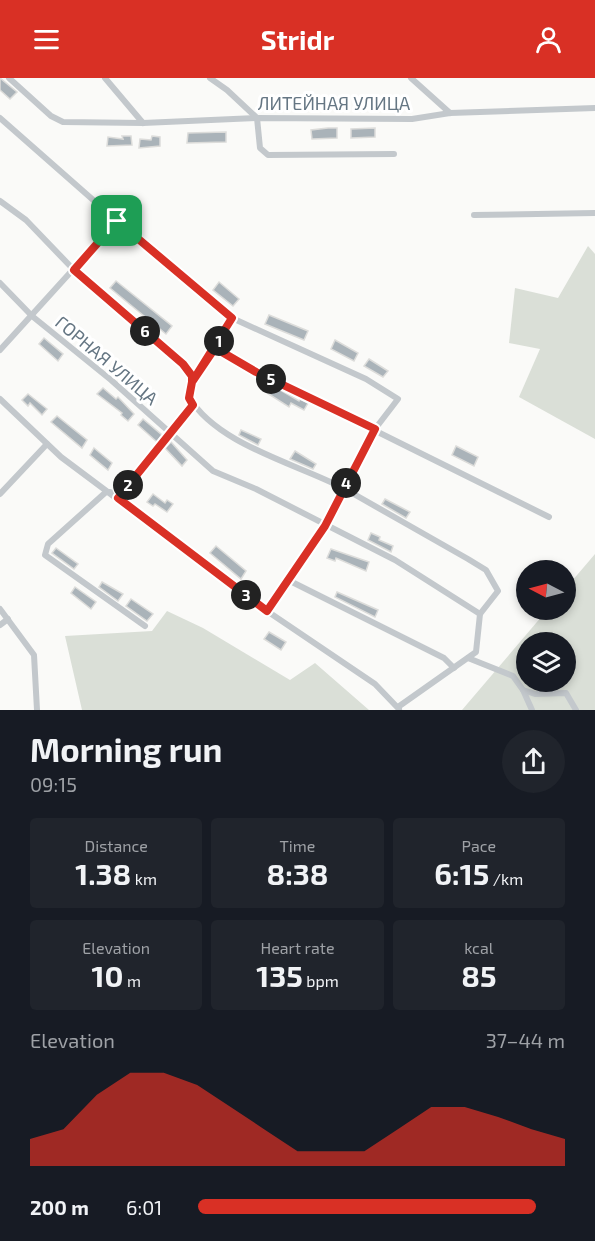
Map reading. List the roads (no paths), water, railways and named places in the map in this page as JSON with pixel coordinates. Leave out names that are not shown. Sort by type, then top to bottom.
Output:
[{"type":"street","name":"ЛИТЕЙНАЯ УЛИЦА","points":[[9,78],[60,122],[143,123],[257,118],[412,119],[450,113],[595,108]]},
{"type":"street","points":[[105,78],[143,123]]},
{"type":"street","points":[[210,78],[227,90],[257,118],[260,148],[268,155],[394,154]]},
{"type":"street","points":[[411,78],[450,113]]},
{"type":"street","points":[[0,118],[232,318],[366,379],[398,399],[375,429],[325,526],[267,611]]},
{"type":"street","points":[[0,201],[26,220],[74,270],[183,364],[192,376],[189,398],[193,405],[227,434],[343,488],[486,570],[498,591],[480,614],[476,652],[399,708],[375,684],[267,611],[61,457],[0,399]]},
{"type":"street","points":[[474,215],[595,213]]},
{"type":"street","points":[[0,350],[117,221]]},
{"type":"street","name":"ГОРНАЯ УЛИЦА","points":[[0,282],[32,316],[213,471],[256,489],[395,560],[480,614]]},
{"type":"street","points":[[192,382],[232,318]]},
{"type":"street","points":[[215,348],[256,372],[549,517]]},
{"type":"street","points":[[118,498],[193,405]]},
{"type":"street","points":[[0,494],[47,444]]},
{"type":"street","points":[[110,492],[106,492],[48,544],[45,555],[145,626]]},
{"type":"street","points":[[288,580],[444,658],[454,668]]},
{"type":"street","points":[[0,609],[34,655],[38,710]]},
{"type":"street","points":[[0,625],[8,619]]},
{"type":"street","points":[[468,658],[513,676],[516,680]]},
{"type":"street","points":[[524,692],[532,710]]},
{"type":"street","points":[[530,692],[536,694],[566,693],[576,710]]}]
